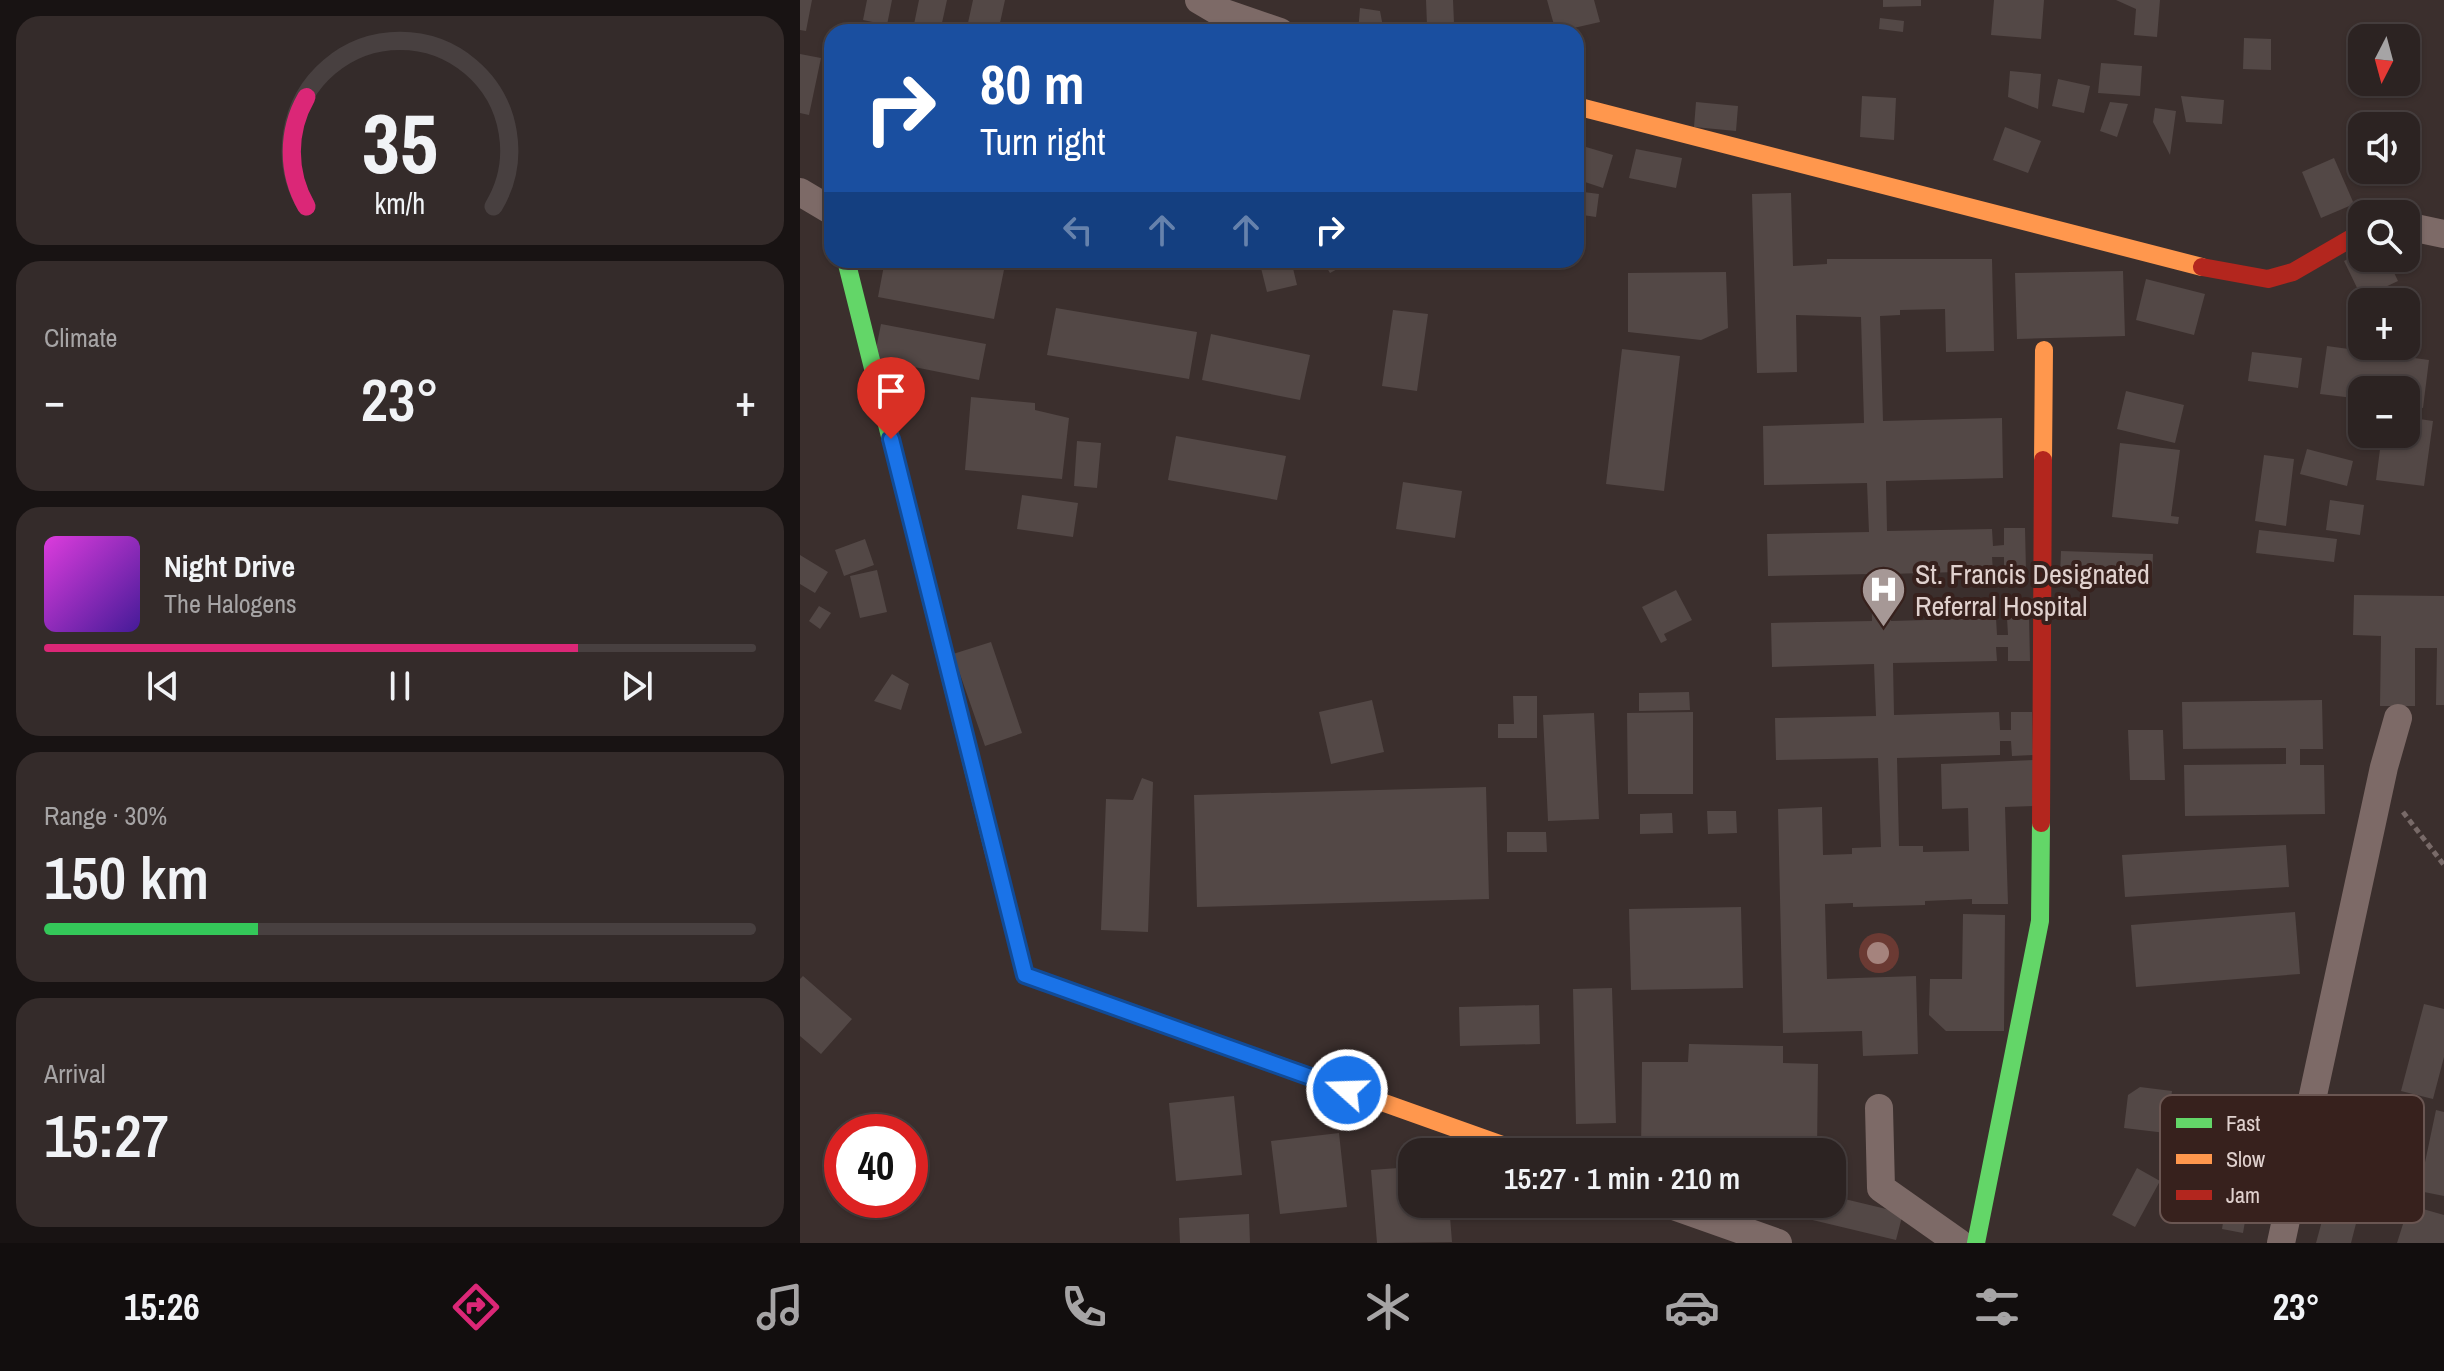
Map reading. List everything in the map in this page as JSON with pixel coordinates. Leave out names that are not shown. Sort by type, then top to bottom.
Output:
[{"type":"street","points":[[1199,0],[1216,10],[1257,24]]},
{"type":"street","points":[[1584,108],[2199,267],[2268,279],[2293,272],[2348,240]]},
{"type":"street","points":[[800,192],[824,206]]},
{"type":"street","points":[[2420,229],[2444,234]]},
{"type":"street","points":[[848,268],[1025,975],[1483,1138]]},
{"type":"street","points":[[1976,1243],[2040,921],[2044,350]]},
{"type":"street","points":[[2313,1095],[2384,767],[2398,718]]},
{"type":"street","points":[[1879,1108],[1881,1188],[1959,1243]]},
{"type":"street","points":[[1707,1218],[1778,1243]]},
{"type":"street","points":[[2281,1243],[2285,1223]]},
{"type":"path","points":[[2384,767],[2405,815],[2444,865]]},
{"type":"shaded area","points":[[1879,933],[1893,939],[1899,953],[1893,967],[1879,973],[1865,967],[1859,953],[1865,939]]},
{"type":"building","points":[[800,0],[812,0],[806,31],[800,30]]},
{"type":"building","points":[[867,0],[892,0],[887,24],[863,20]]},
{"type":"building","points":[[919,0],[947,0],[942,24],[914,24]]},
{"type":"building","points":[[973,0],[1005,0],[1000,24],[968,24]]},
{"type":"building","points":[[1426,0],[1453,0],[1454,23],[1427,24]]},
{"type":"building","points":[[1547,0],[1594,0],[1600,22],[1584,26],[1554,24]]},
{"type":"building","points":[[1883,0],[1921,0],[1921,6],[1883,7]]},
{"type":"building","points":[[1994,0],[2044,0],[2041,39],[1991,35]]},
{"type":"building","points":[[2116,0],[2160,0],[2157,37],[2134,35],[2136,9]]},
{"type":"building","points":[[1360,8],[1380,11],[1382,24],[1359,24]]},
{"type":"building","points":[[1880,18],[1904,21],[1903,32],[1879,29]]},
{"type":"building","points":[[2244,38],[2271,39],[2271,70],[2243,69]]},
{"type":"building","points":[[800,54],[821,58],[809,115],[800,113]]},
{"type":"building","points":[[2101,63],[2142,66],[2140,96],[2098,93]]},
{"type":"building","points":[[2010,71],[2041,74],[2038,109],[2008,97]]},
{"type":"building","points":[[2058,79],[2090,86],[2084,113],[2052,106]]},
{"type":"building","points":[[1862,96],[1896,98],[1894,140],[1860,137]]},
{"type":"building","points":[[2181,96],[2224,100],[2222,124],[2186,122]]},
{"type":"building","points":[[1696,102],[1738,106],[1736,131],[1694,127]]},
{"type":"building","points":[[2110,102],[2128,104],[2117,137],[2100,131]]},
{"type":"building","points":[[2155,108],[2176,111],[2170,155],[2153,122]]},
{"type":"building","points":[[2005,127],[2041,141],[2028,173],[1993,160]]},
{"type":"building","points":[[1584,146],[1613,155],[1603,188],[1584,182]]},
{"type":"building","points":[[1636,149],[1682,158],[1676,188],[1629,178]]},
{"type":"building","points":[[2334,158],[2352,200],[2348,200],[2348,207],[2321,218],[2302,172]]},
{"type":"building","points":[[1584,192],[1599,194],[1596,217],[1584,215]]},
{"type":"building","name":"St. Francis Designated Referral Hospital","points":[[1791,193],[1793,266],[1827,264],[1827,259],[1992,259],[1994,351],[1946,352],[1945,309],[1900,310],[1900,315],[1880,316],[1883,421],[2002,418],[2003,478],[1886,481],[1887,531],[1992,529],[1993,546],[2004,545],[2004,528],[2025,528],[2026,571],[2004,572],[2004,557],[1992,557],[1993,571],[1889,574],[1891,621],[1996,618],[1997,635],[2008,635],[2007,618],[2029,617],[2030,661],[2008,661],[2008,647],[1996,647],[1997,661],[1893,663],[1894,715],[1999,712],[2000,730],[2011,730],[2011,712],[2032,712],[2033,755],[2012,756],[2011,741],[2000,741],[2000,755],[1897,758],[1899,846],[1923,846],[1923,852],[1969,851],[1968,808],[1942,809],[1941,764],[2035,760],[2034,806],[2005,807],[2008,904],[1972,904],[1972,899],[1925,901],[1925,905],[1853,907],[1853,903],[1825,904],[1827,979],[1916,976],[1918,1054],[1863,1056],[1862,1031],[1783,1033],[1778,809],[1822,807],[1823,855],[1852,854],[1852,848],[1881,847],[1878,758],[1776,760],[1775,718],[1876,716],[1874,664],[1772,667],[1771,623],[1872,621],[1871,574],[1768,576],[1767,534],[1869,532],[1867,483],[1764,485],[1763,426],[1864,423],[1861,317],[1796,315],[1797,372],[1757,373],[1752,194]]},
{"type":"building","points":[[883,268],[1004,268],[994,319],[878,297]]},
{"type":"building","points":[[1261,268],[1293,268],[1297,285],[1267,292]]},
{"type":"building","points":[[2123,271],[2125,336],[2017,339],[2015,273]]},
{"type":"building","points":[[1726,272],[1728,328],[1701,340],[1628,332],[1628,273]]},
{"type":"building","points":[[2349,272],[2394,272],[2398,281],[2383,288],[2357,288]]},
{"type":"building","points":[[2146,279],[2205,294],[2194,335],[2136,320]]},
{"type":"building","points":[[1056,308],[1197,332],[1189,379],[1047,355]]},
{"type":"building","points":[[1393,310],[1428,314],[1417,391],[1382,386]]},
{"type":"building","points":[[881,324],[986,344],[979,380],[874,359]]},
{"type":"building","points":[[1211,334],[1310,355],[1300,400],[1202,380]]},
{"type":"building","points":[[2327,346],[2348,349],[2348,360],[2429,360],[2423,408],[2420,407],[2420,376],[2348,376],[2348,397],[2320,394]]},
{"type":"building","points":[[1622,349],[1680,356],[1664,491],[1606,484]]},
{"type":"building","points":[[2252,352],[2302,358],[2298,388],[2248,381]]},
{"type":"building","points":[[2126,391],[2184,405],[2175,443],[2117,429]]},
{"type":"building","points":[[971,397],[1035,403],[1035,410],[1069,418],[1062,479],[965,470]]},
{"type":"building","points":[[2420,419],[2433,421],[2424,486],[2376,480],[2380,448],[2420,448]]},
{"type":"building","points":[[1176,436],[1286,456],[1277,500],[1168,480]]},
{"type":"building","points":[[1077,441],[1101,443],[1097,488],[1074,486]]},
{"type":"building","points":[[2120,443],[2180,450],[2171,516],[2179,517],[2178,524],[2112,517]]},
{"type":"building","points":[[2307,449],[2353,461],[2347,486],[2300,474]]},
{"type":"building","points":[[2264,455],[2294,459],[2286,526],[2255,521]]},
{"type":"building","points":[[1403,482],[1462,491],[1455,538],[1396,529]]},
{"type":"building","points":[[1022,495],[1078,503],[1073,537],[1017,529]]},
{"type":"building","points":[[2330,500],[2364,505],[2360,535],[2326,530]]},
{"type":"building","points":[[2259,530],[2337,539],[2334,562],[2256,553]]},
{"type":"building","points":[[865,539],[874,565],[844,576],[835,550]]},
{"type":"building","points":[[2061,551],[2153,554],[2152,581],[2060,577]]},
{"type":"building","points":[[800,555],[828,572],[815,593],[800,584]]},
{"type":"building","points":[[877,570],[887,612],[860,618],[850,576]]},
{"type":"building","points":[[1676,590],[1692,620],[1664,634],[1667,640],[1661,643],[1642,607]]},
{"type":"building","points":[[2354,595],[2444,596],[2444,705],[2436,705],[2437,648],[2415,648],[2415,706],[2380,706],[2381,636],[2353,635]]},
{"type":"building","points":[[819,606],[831,613],[820,629],[809,621]]},
{"type":"building","points":[[991,642],[1022,733],[985,746],[953,654]]},
{"type":"building","points":[[892,674],[909,684],[901,710],[874,701]]},
{"type":"building","points":[[1689,692],[1690,710],[1639,711],[1639,693]]},
{"type":"building","points":[[1513,696],[1537,696],[1537,738],[1498,738],[1498,724],[1514,724]]},
{"type":"building","points":[[1372,700],[1384,752],[1331,764],[1319,712]]},
{"type":"building","points":[[2322,700],[2323,749],[2300,749],[2300,765],[2324,765],[2325,814],[2185,816],[2184,765],[2286,764],[2286,748],[2183,749],[2182,702]]},
{"type":"building","points":[[1693,712],[1693,794],[1628,794],[1627,713]]},
{"type":"building","points":[[1594,713],[1599,819],[1548,821],[1543,715]]},
{"type":"building","points":[[2128,730],[2163,730],[2165,780],[2130,780]]},
{"type":"building","points":[[1142,778],[1153,782],[1148,932],[1101,930],[1106,799],[1133,800]]},
{"type":"building","points":[[1486,787],[1489,899],[1197,907],[1194,795]]},
{"type":"building","points":[[1707,811],[1736,811],[1737,833],[1708,834]]},
{"type":"building","points":[[1672,813],[1673,833],[1640,834],[1640,814]]},
{"type":"building","points":[[1507,832],[1546,832],[1547,852],[1507,852]]},
{"type":"building","points":[[2286,845],[2289,887],[2125,897],[2122,855]]},
{"type":"building","points":[[1741,907],[1743,988],[1631,990],[1629,909]]},
{"type":"building","points":[[2295,912],[2300,974],[2136,987],[2131,925]]},
{"type":"building","points":[[1963,914],[2005,915],[2004,1031],[1946,1031],[1929,1015],[1930,979],[1962,979]]},
{"type":"building","points":[[803,976],[852,1019],[821,1054],[800,1036],[800,979]]},
{"type":"building","points":[[1612,988],[1616,1123],[1576,1124],[1573,989]]},
{"type":"building","points":[[2424,1004],[2444,1009],[2444,1057],[2433,1099],[2401,1091]]},
{"type":"building","points":[[1539,1005],[1540,1044],[1460,1046],[1459,1007]]},
{"type":"building","points":[[1689,1044],[1783,1046],[1783,1063],[1818,1064],[1817,1138],[1641,1138],[1642,1062],[1688,1062]]},
{"type":"building","points":[[2140,1087],[2172,1091],[2171,1095],[2160,1095],[2160,1132],[2124,1128],[2128,1095]]},
{"type":"building","points":[[1234,1096],[1242,1175],[1176,1181],[1169,1103]]},
{"type":"building","points":[[2436,1110],[2444,1112],[2444,1196],[2424,1192],[2424,1167]]},
{"type":"building","points":[[1339,1133],[1347,1207],[1280,1214],[1271,1141]]},
{"type":"building","points":[[1398,1168],[1398,1218],[1450,1218],[1452,1242],[1377,1243],[1371,1170]]},
{"type":"building","points":[[2137,1168],[2160,1181],[2135,1227],[2112,1215]]},
{"type":"building","points":[[1846,1199],[1903,1213],[1896,1240],[1804,1218],[1846,1218]]},
{"type":"building","points":[[2424,1209],[2444,1215],[2444,1243],[2397,1243],[2403,1223],[2424,1223]]},
{"type":"building","points":[[1249,1214],[1250,1243],[1180,1243],[1179,1218]]},
{"type":"building","points":[[2223,1223],[2245,1223],[2243,1233],[2222,1229]]},
{"type":"building","points":[[2321,1223],[2356,1223],[2351,1243],[2316,1243]]},
{"type":"traffic: fast","points":[[848,268],[992,845]]},
{"type":"traffic: fast","points":[[1976,1243],[2040,921],[2041,823]]},
{"type":"traffic: slow","points":[[1584,108],[2202,267]]},
{"type":"traffic: slow","points":[[2043,460],[2044,350]]},
{"type":"traffic: slow","points":[[992,845],[1025,975],[1483,1138]]},
{"type":"traffic: jam","points":[[2202,267],[2268,279],[2293,272],[2348,240]]},
{"type":"traffic: jam","points":[[2041,823],[2043,460]]},
{"type":"place","name":"St. Francis Designated Referral Hospital","points":[[1884,629]]},
{"type":"route","points":[[891,439],[1025,975],[1347,1090]]}]
